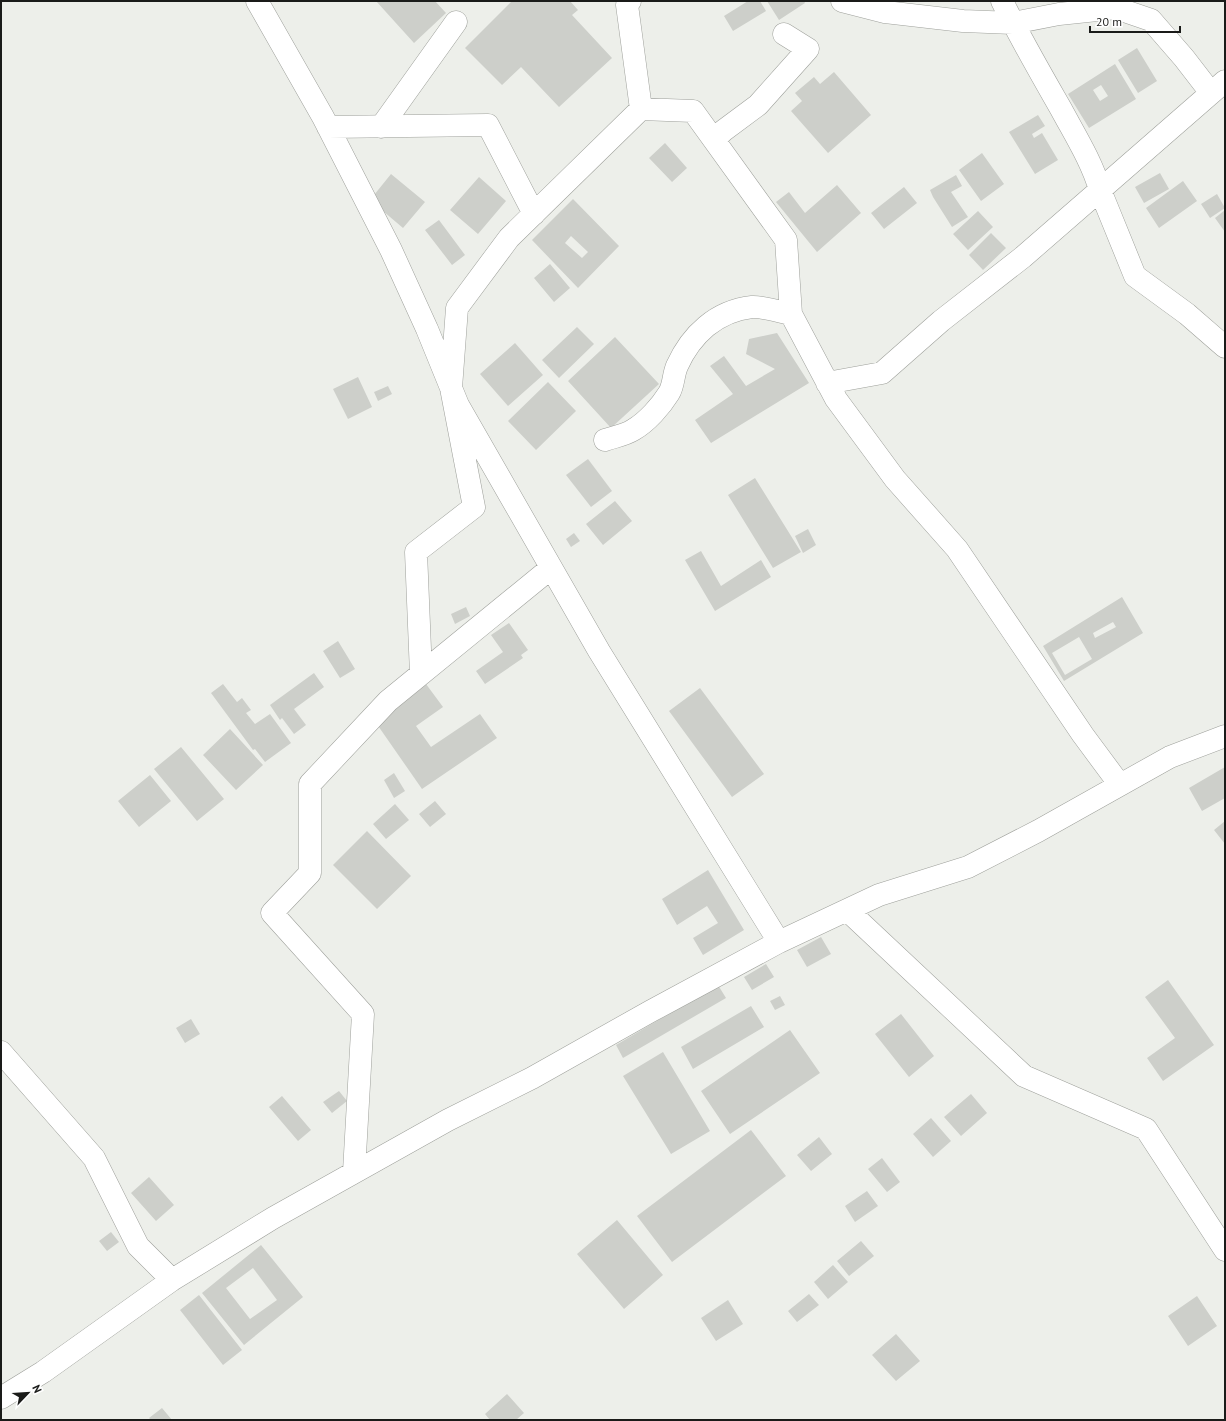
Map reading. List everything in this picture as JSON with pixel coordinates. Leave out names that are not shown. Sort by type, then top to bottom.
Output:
[{"type":"street","points":[[257,1],[328,127],[392,250],[427,329],[458,405],[599,651],[779,942]]},
{"type":"street","points":[[630,1],[627,5],[641,109]]},
{"type":"street","points":[[827,383],[882,372],[941,321],[1023,257],[1218,87],[1184,58],[1151,20],[1116,8],[1059,14],[1013,23],[963,21],[886,12],[842,1]]},
{"type":"street","points":[[1002,1],[1074,132],[1097,180],[1135,276],[1187,314],[1225,347]]},
{"type":"street","points":[[381,126],[456,22]]},
{"type":"street","points":[[714,140],[723,131],[758,105],[808,49],[784,34]]},
{"type":"street","points":[[422,674],[416,552],[474,507],[451,388],[457,308],[509,238],[641,109],[693,111],[786,240],[791,314],[836,399],[895,479],[957,549],[1074,722],[1120,785]]},
{"type":"street","points":[[328,127],[488,125],[534,214]]},
{"type":"street","points":[[605,440],[633,430],[647,419],[670,391],[676,367],[690,344],[705,326],[727,313],[753,307],[791,314]]},
{"type":"street","points":[[354,1172],[363,1014],[272,913],[310,873],[310,784],[388,701],[551,568]]},
{"type":"street","points":[[1,1398],[43,1372],[172,1280],[273,1218],[448,1120],[532,1078],[651,1011],[779,942],[879,895],[968,866],[1038,832],[1170,757],[1225,736]]},
{"type":"street","points":[[847,910],[1024,1076],[1146,1129],[1225,1250]]},
{"type":"street","points":[[1,1052],[94,1158],[138,1246],[172,1280]]},
{"type":"building","points":[[376,1],[435,1],[446,13],[414,43]]},
{"type":"building","points":[[512,1],[570,1],[578,10],[572,15],[612,58],[559,107],[521,67],[502,85],[465,48]]},
{"type":"building","points":[[748,1],[760,1],[766,11],[733,31],[724,16]]},
{"type":"building","points":[[767,1],[804,1],[805,3],[779,20]]},
{"type":"building","points":[[1137,48],[1157,81],[1138,93],[1118,60]]},
{"type":"building","points":[[1115,64],[1136,99],[1089,128],[1068,94]],"holes":[[[1101,85],[1108,96],[1100,101],[1093,90]]]},
{"type":"building","points":[[834,72],[871,115],[828,153],[791,111],[802,101],[795,93],[814,77],[820,84]]},
{"type":"building","points":[[1038,115],[1045,126],[1032,134],[1034,138],[1042,133],[1058,160],[1035,174],[1009,132]]},
{"type":"building","points":[[665,143],[687,168],[672,182],[649,158]]},
{"type":"building","points":[[982,153],[1004,184],[981,201],[959,170]]},
{"type":"building","points":[[1160,173],[1169,189],[1144,203],[1135,187]]},
{"type":"building","points":[[391,174],[425,202],[403,228],[370,200]]},
{"type":"building","points":[[956,175],[962,186],[951,192],[968,217],[952,227],[930,190]]},
{"type":"building","points":[[479,177],[506,201],[478,234],[450,210]]},
{"type":"building","points":[[1183,181],[1197,201],[1159,228],[1146,208]]},
{"type":"building","points":[[837,185],[861,213],[817,252],[776,202],[789,192],[805,213]]},
{"type":"building","points":[[904,187],[917,203],[884,229],[871,213]]},
{"type":"building","points":[[1217,194],[1225,208],[1210,218],[1201,204]]},
{"type":"building","points":[[573,199],[619,246],[578,288],[532,240]],"holes":[[[571,236],[588,252],[582,258],[565,243]]]},
{"type":"building","points":[[1225,210],[1225,232],[1215,218]]},
{"type":"building","points":[[978,211],[993,227],[968,250],[953,234]]},
{"type":"building","points":[[439,220],[465,255],[452,265],[425,230]]},
{"type":"building","points":[[991,233],[1006,248],[983,270],[969,255]]},
{"type":"building","points":[[550,264],[570,288],[554,302],[534,278]]},
{"type":"building","points":[[577,327],[594,344],[559,378],[542,360]]},
{"type":"building","points":[[777,333],[809,383],[711,443],[695,420],[733,394],[710,366],[724,356],[746,386],[775,369],[746,354],[749,339]]},
{"type":"building","points":[[615,337],[659,384],[611,428],[568,381]]},
{"type":"building","points":[[515,343],[543,375],[508,406],[480,374]]},
{"type":"building","points":[[358,377],[372,407],[348,419],[333,389]]},
{"type":"building","points":[[548,382],[576,411],[536,450],[508,421]]},
{"type":"building","points":[[388,386],[392,394],[378,401],[374,392]]},
{"type":"building","points":[[588,459],[612,491],[591,507],[566,475]]},
{"type":"building","points":[[755,478],[801,552],[773,568],[728,495]]},
{"type":"building","points":[[615,501],[632,521],[603,545],[586,524]]},
{"type":"building","points":[[808,529],[816,545],[803,553],[795,536]]},
{"type":"building","points":[[574,533],[580,541],[571,547],[566,539]]},
{"type":"building","points":[[701,551],[721,586],[761,560],[771,577],[715,611],[685,560]]},
{"type":"building","points":[[1122,597],[1143,633],[1064,681],[1043,646]],"holes":[[[1113,622],[1116,627],[1095,638],[1093,633]],[[1079,637],[1092,659],[1065,675],[1052,653]]]},
{"type":"building","points":[[466,607],[470,616],[455,624],[451,614]]},
{"type":"building","points":[[509,623],[528,650],[521,655],[523,658],[485,684],[476,671],[503,652],[491,635]]},
{"type":"building","points":[[338,641],[355,669],[340,678],[323,651]]},
{"type":"building","points":[[314,673],[324,687],[294,709],[306,725],[294,734],[282,718],[280,720],[270,705]]},
{"type":"building","points":[[223,684],[237,702],[242,698],[251,710],[246,713],[255,724],[270,714],[291,743],[265,762],[255,749],[253,750],[211,693]]},
{"type":"building","points":[[426,684],[443,707],[416,726],[431,747],[480,714],[497,738],[422,789],[374,720]]},
{"type":"building","points":[[700,688],[764,774],[732,797],[669,711]]},
{"type":"building","points":[[230,729],[263,765],[236,790],[203,755]]},
{"type":"building","points":[[181,747],[224,799],[197,821],[154,769]]},
{"type":"building","points":[[1225,767],[1225,798],[1202,811],[1189,788]]},
{"type":"building","points":[[394,773],[405,791],[394,798],[384,780]]},
{"type":"building","points":[[150,775],[171,801],[139,827],[118,801]]},
{"type":"building","points":[[435,801],[446,814],[430,827],[419,814]]},
{"type":"building","points":[[395,804],[409,820],[386,839],[373,824]]},
{"type":"building","points":[[1225,821],[1225,844],[1214,830]]},
{"type":"building","points":[[367,831],[411,876],[377,909],[333,865]]},
{"type":"building","points":[[708,870],[744,930],[703,955],[693,938],[718,923],[707,906],[677,925],[662,899]]},
{"type":"building","points":[[821,937],[831,954],[807,967],[797,950]]},
{"type":"building","points":[[766,964],[774,977],[752,990],[744,977]]},
{"type":"building","points":[[1168,980],[1214,1045],[1163,1081],[1147,1058],[1175,1038],[1145,997]]},
{"type":"building","points":[[718,985],[726,998],[623,1058],[616,1045]]},
{"type":"building","points":[[780,996],[785,1005],[775,1010],[770,1001]]},
{"type":"building","points":[[751,1006],[764,1027],[693,1069],[681,1047]]},
{"type":"building","points":[[901,1014],[934,1056],[909,1077],[875,1034]]},
{"type":"building","points":[[191,1019],[200,1034],[185,1043],[176,1028]]},
{"type":"building","points":[[790,1030],[820,1073],[730,1134],[701,1091]]},
{"type":"building","points":[[663,1052],[710,1131],[671,1154],[623,1076]]},
{"type":"building","points":[[339,1091],[347,1101],[332,1113],[323,1102]]},
{"type":"building","points":[[971,1094],[987,1113],[961,1136],[944,1117]]},
{"type":"building","points":[[282,1096],[311,1130],[298,1141],[269,1107]]},
{"type":"building","points":[[931,1118],[951,1141],[933,1157],[913,1134]]},
{"type":"building","points":[[751,1130],[786,1176],[672,1262],[637,1216]]},
{"type":"building","points":[[819,1137],[832,1154],[811,1171],[797,1155]]},
{"type":"building","points":[[882,1158],[900,1182],[887,1192],[868,1169]]},
{"type":"building","points":[[149,1177],[174,1205],[156,1221],[131,1193]]},
{"type":"building","points":[[867,1191],[878,1206],[855,1222],[845,1206]]},
{"type":"building","points":[[617,1220],[663,1275],[624,1309],[577,1254]]},
{"type":"building","points":[[111,1232],[119,1242],[107,1251],[99,1241]]},
{"type":"building","points":[[861,1241],[874,1256],[849,1276],[837,1261]]},
{"type":"building","points":[[261,1245],[303,1297],[244,1345],[202,1293]],"holes":[[[253,1268],[277,1300],[250,1319],[226,1288]]]},
{"type":"building","points":[[833,1265],[848,1282],[828,1299],[814,1282]]},
{"type":"building","points":[[809,1294],[819,1305],[797,1322],[788,1311]]},
{"type":"building","points":[[199,1295],[242,1350],[223,1365],[180,1310]]},
{"type":"building","points":[[1197,1296],[1217,1326],[1188,1346],[1168,1316]]},
{"type":"building","points":[[728,1300],[743,1324],[716,1341],[701,1318]]},
{"type":"building","points":[[896,1334],[920,1361],[896,1381],[872,1355]]},
{"type":"building","points":[[507,1394],[524,1413],[516,1420],[490,1420],[485,1414]]},
{"type":"building","points":[[162,1408],[172,1420],[151,1420],[149,1418]]}]
